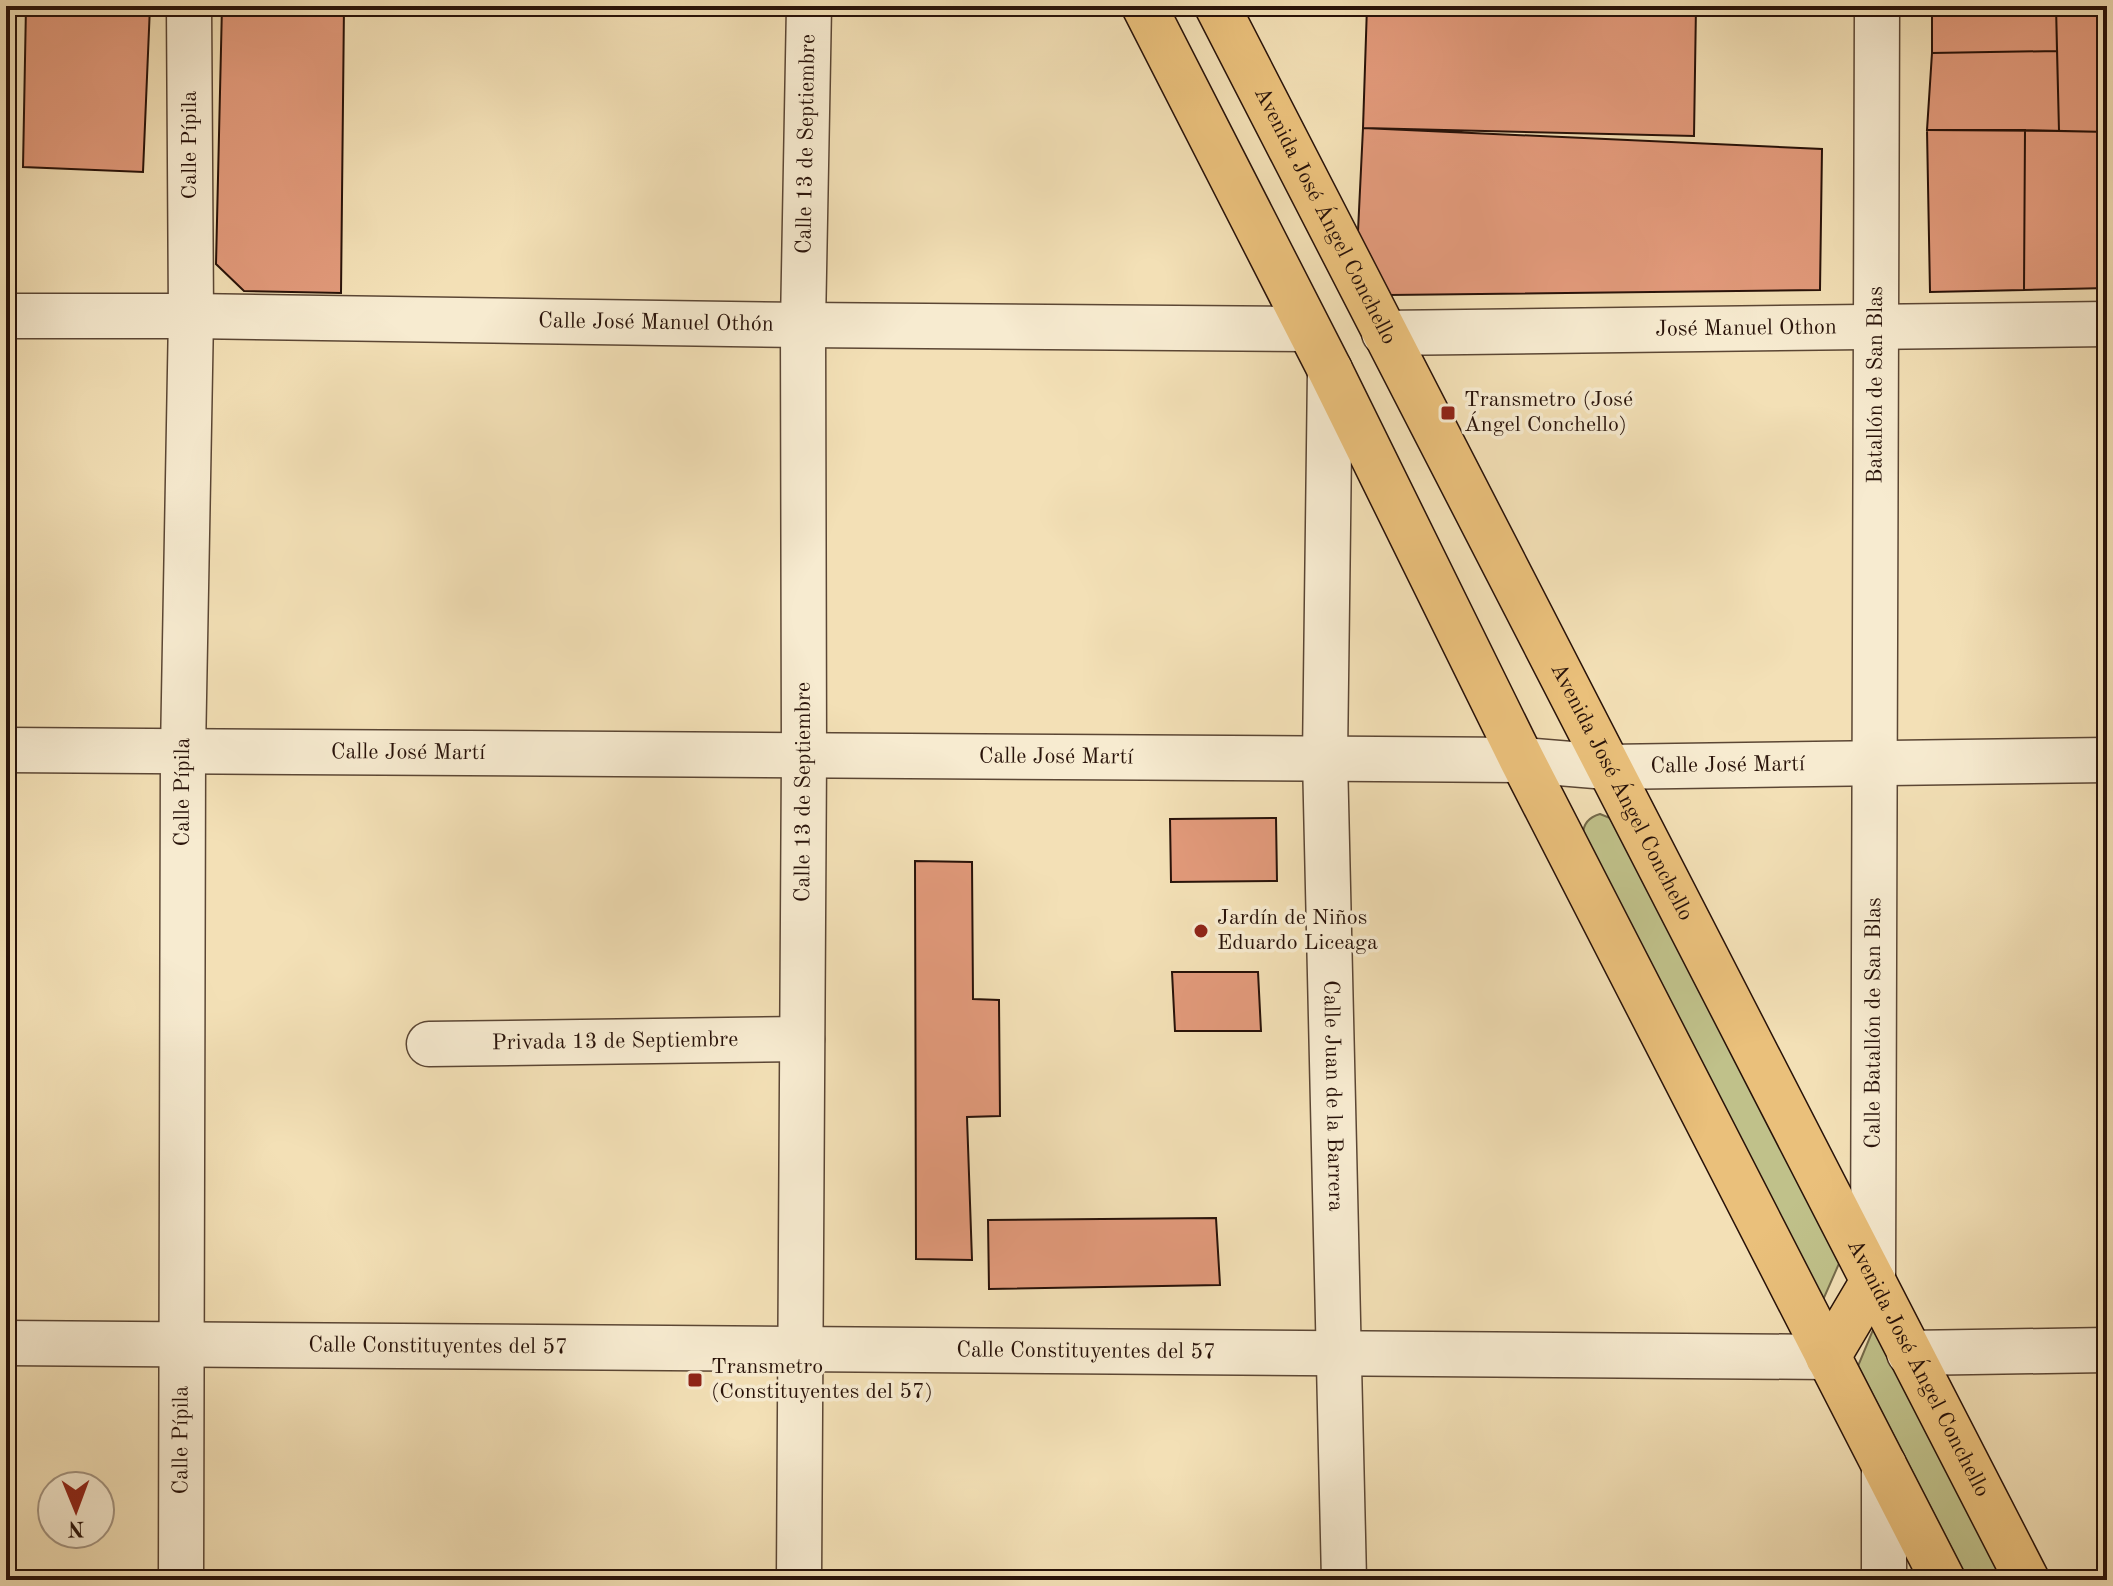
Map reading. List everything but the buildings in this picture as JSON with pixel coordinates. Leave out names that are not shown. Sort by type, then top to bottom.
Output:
[{"type":"main road","points":[[1144,6],[1330,370],[1522,760],[1943,1580]]},
{"type":"main road","name":"Avenida José Ángel Conchello","points":[[1217,6],[2027,1580]]},
{"type":"main road","points":[[1828,1357],[1873,1281]]},
{"type":"street","name":"Calle Pípila","points":[[181,1580],[183,752],[191,316],[189,6]]},
{"type":"street","name":"Calle 13 de Septiembre","points":[[799,1580],[803,325],[809,6]]},
{"type":"street","name":"Batallón de San Blas","points":[[1873,763],[1877,6]]},
{"type":"street","name":"Calle José Manuel Othón","points":[[6,316],[1307,329]]},
{"type":"street","name":"José Manuel Othon","points":[[1384,333],[2107,324]]},
{"type":"street","name":"Calle Juan de la Barrera","points":[[1330,370],[1325,758],[1344,1580]]},
{"type":"street","name":"Calle José Martí","points":[[6,750],[1522,760],[1607,767],[2107,760]]},
{"type":"street","name":"Calle Batallón de San Blas","points":[[1873,763],[1873,1281]]},
{"type":"street","name":"Privada 13 de Septiembre","points":[[429,1044],[802,1039]]},
{"type":"street","name":"Calle Constituyentes del 57","points":[[6,1343],[1828,1357]]},
{"type":"street","points":[[1909,1353],[2107,1350]]},
{"type":"street","points":[[1884,1465],[1884,1580]]},
{"type":"green space","points":[[1600,814],[1610,818],[1841,1259],[1823,1300],[1583,835],[1587,822]]},
{"type":"green space","points":[[1875,1325],[2007,1580],[1968,1580],[1858,1366]]},
{"type":"place","name":"Transmetro (José Ángel Conchello)","points":[[1448,413]]},
{"type":"place","name":"Jardín de Niños Eduardo Liceaga","points":[[1201,931]]},
{"type":"place","name":"Transmetro (Constituyentes del 57)","points":[[695,1380]]}]
